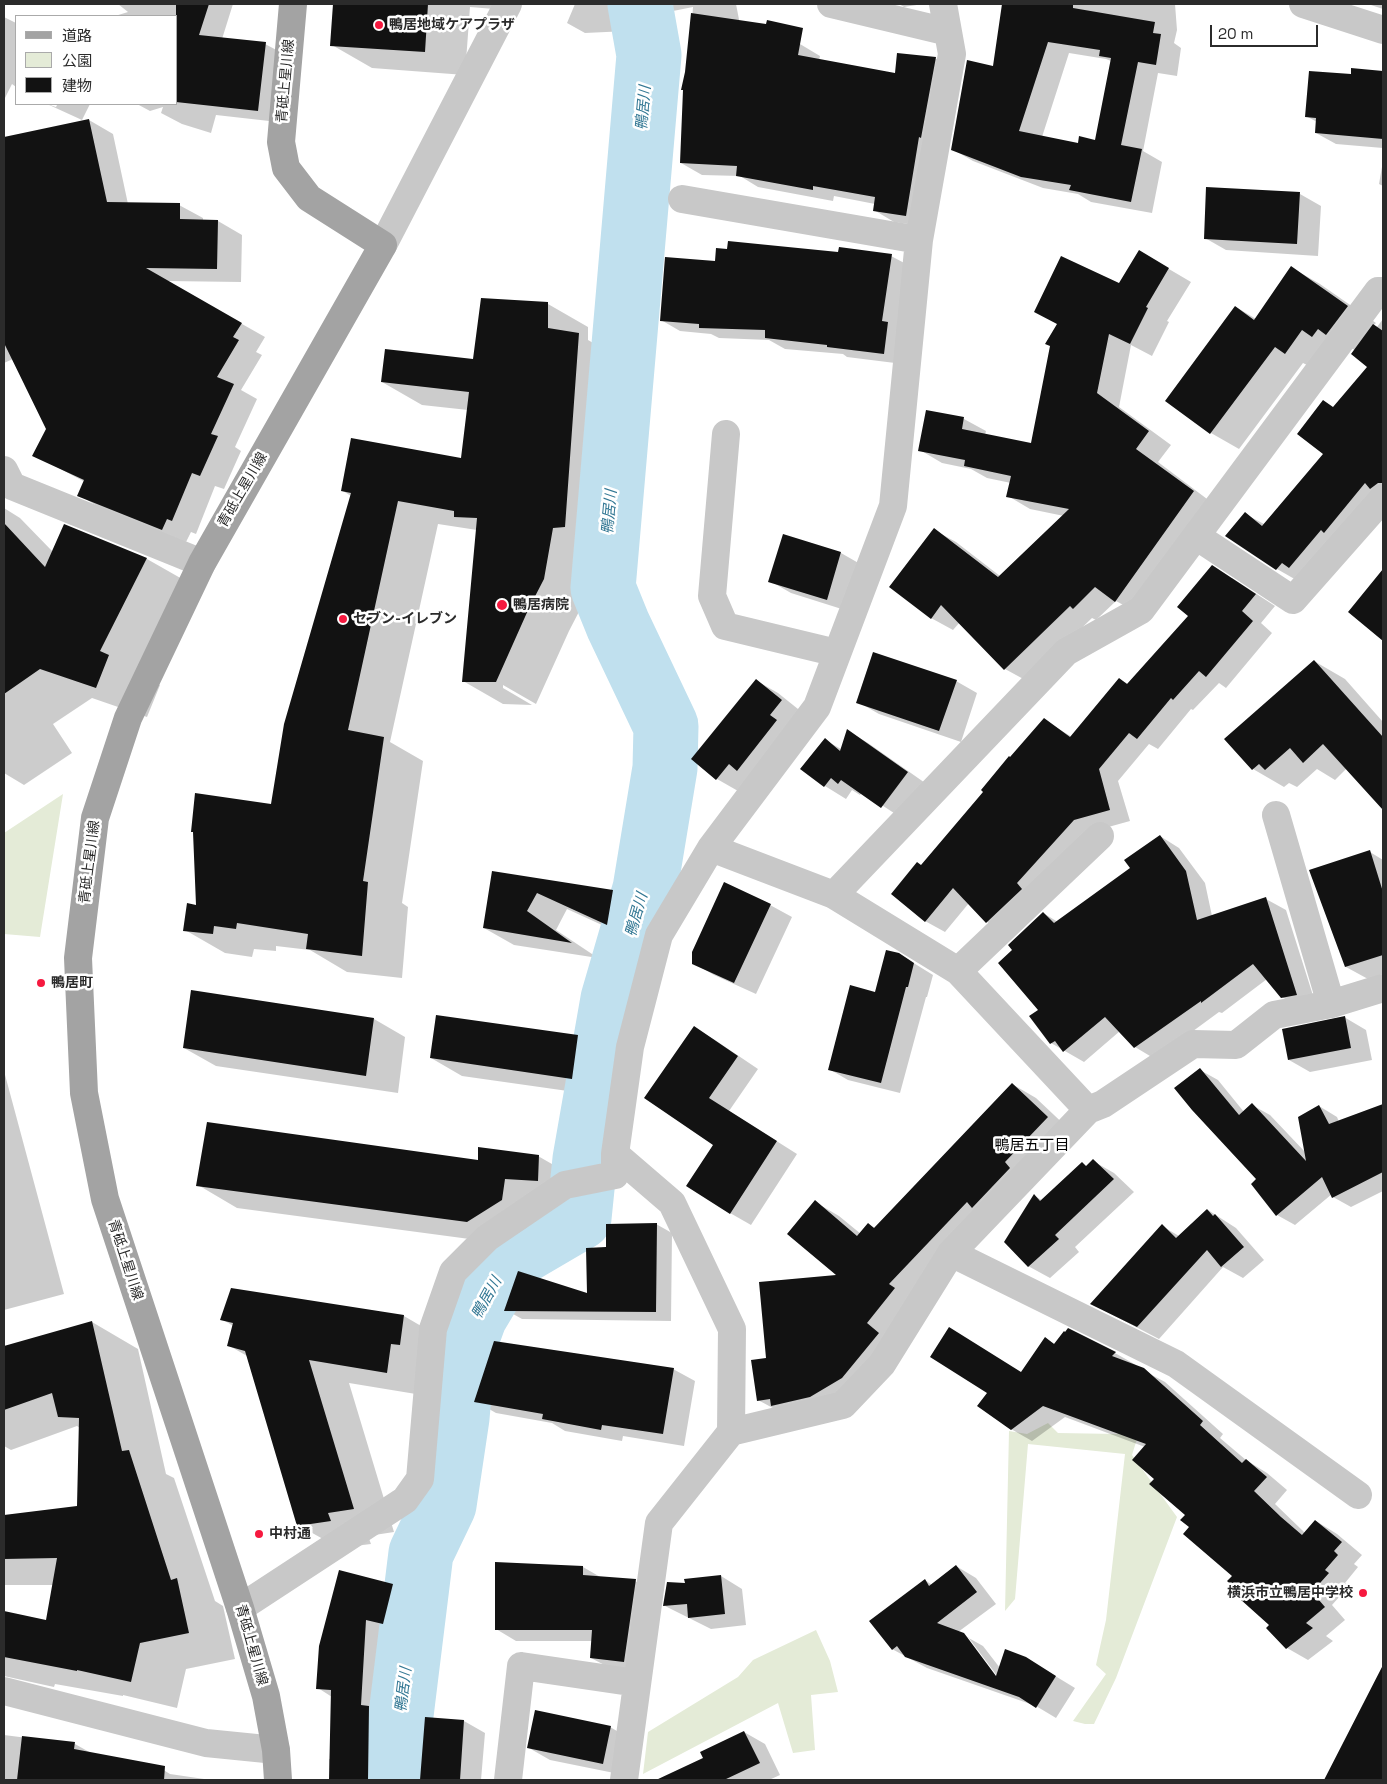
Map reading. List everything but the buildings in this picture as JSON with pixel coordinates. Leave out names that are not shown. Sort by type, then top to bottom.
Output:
[{"type":"main road","name":"青砥上星川線","points":[[278,1780],[276,1750],[266,1696],[240,1608],[105,1199],[84,1093],[78,958],[95,818],[128,718],[202,563],[384,245],[310,198],[286,168],[281,142],[293,4]]},
{"type":"street","points":[[384,245],[508,4]]},
{"type":"street","points":[[831,4],[948,32]]},
{"type":"street","points":[[240,1608],[405,1500],[420,1479],[433,1329],[453,1272],[487,1238],[565,1185],[616,1175],[615,1154],[630,1047],[659,935],[711,848],[817,707],[893,506],[919,240],[952,54],[943,4]]},
{"type":"street","points":[[1303,4],[1383,30]]},
{"type":"street","points":[[682,198],[919,240]]},
{"type":"street","points":[[834,895],[1066,652],[1141,610],[1378,291],[1383,291]]},
{"type":"street","points":[[726,434],[712,596],[725,626],[837,653]]},
{"type":"street","points":[[4,470],[12,486],[202,563]]},
{"type":"street","points":[[1196,536],[1293,600],[1383,498]]},
{"type":"street","points":[[1276,815],[1331,1004]]},
{"type":"street","points":[[958,971],[1100,836]]},
{"type":"street","points":[[711,848],[834,895],[958,971],[1088,1110]]},
{"type":"street","points":[[730,1432],[843,1405],[882,1364],[951,1253],[1088,1110],[1103,1104],[1193,1044],[1236,1045],[1274,1015],[1331,1004],[1383,988]]},
{"type":"street","points":[[615,1154],[672,1203],[732,1329],[730,1432],[659,1523],[624,1780]]},
{"type":"street","points":[[951,1253],[1176,1364],[1358,1495]]},
{"type":"street","points":[[508,1780],[521,1666],[638,1683]]},
{"type":"street","points":[[4,1691],[206,1743],[276,1750]]},
{"type":"green space","points":[[63,794],[40,937],[4,934],[4,833]]},
{"type":"green space","points":[[1048,1423],[1058,1433],[1117,1434],[1136,1424],[1141,1426],[1132,1455],[1177,1517],[1116,1678],[1094,1724],[1073,1721],[1106,1674],[1096,1665],[1106,1620],[1125,1454],[1028,1444],[1015,1599],[1005,1611],[1009,1431],[1027,1434]]},
{"type":"green space","points":[[816,1630],[830,1661],[838,1692],[811,1695],[815,1750],[793,1753],[778,1703],[643,1774],[648,1732],[738,1677],[753,1660]]},
{"type":"waterway","name":"鴨居川","points":[[393,1780],[421,1553],[444,1505],[457,1418],[463,1349],[475,1316],[509,1259],[579,1218],[585,1159],[613,999],[645,889],[665,768],[666,726],[618,625],[603,588],[649,55],[640,4]]},
{"type":"place","name":"鴨居地域ケアプラザ","points":[[379,25]]},
{"type":"place","name":"鴨居病院","points":[[502,605]]},
{"type":"place","name":"セブン-イレブン","points":[[343,619]]},
{"type":"place","name":"鴨居町","points":[[41,983]]},
{"type":"place","name":"中村通","points":[[259,1534]]},
{"type":"place","name":"横浜市立鴨居中学校","points":[[1363,1593]]},
{"type":"district","name":"鴨居五丁目","points":[[1032,1146]]}]
